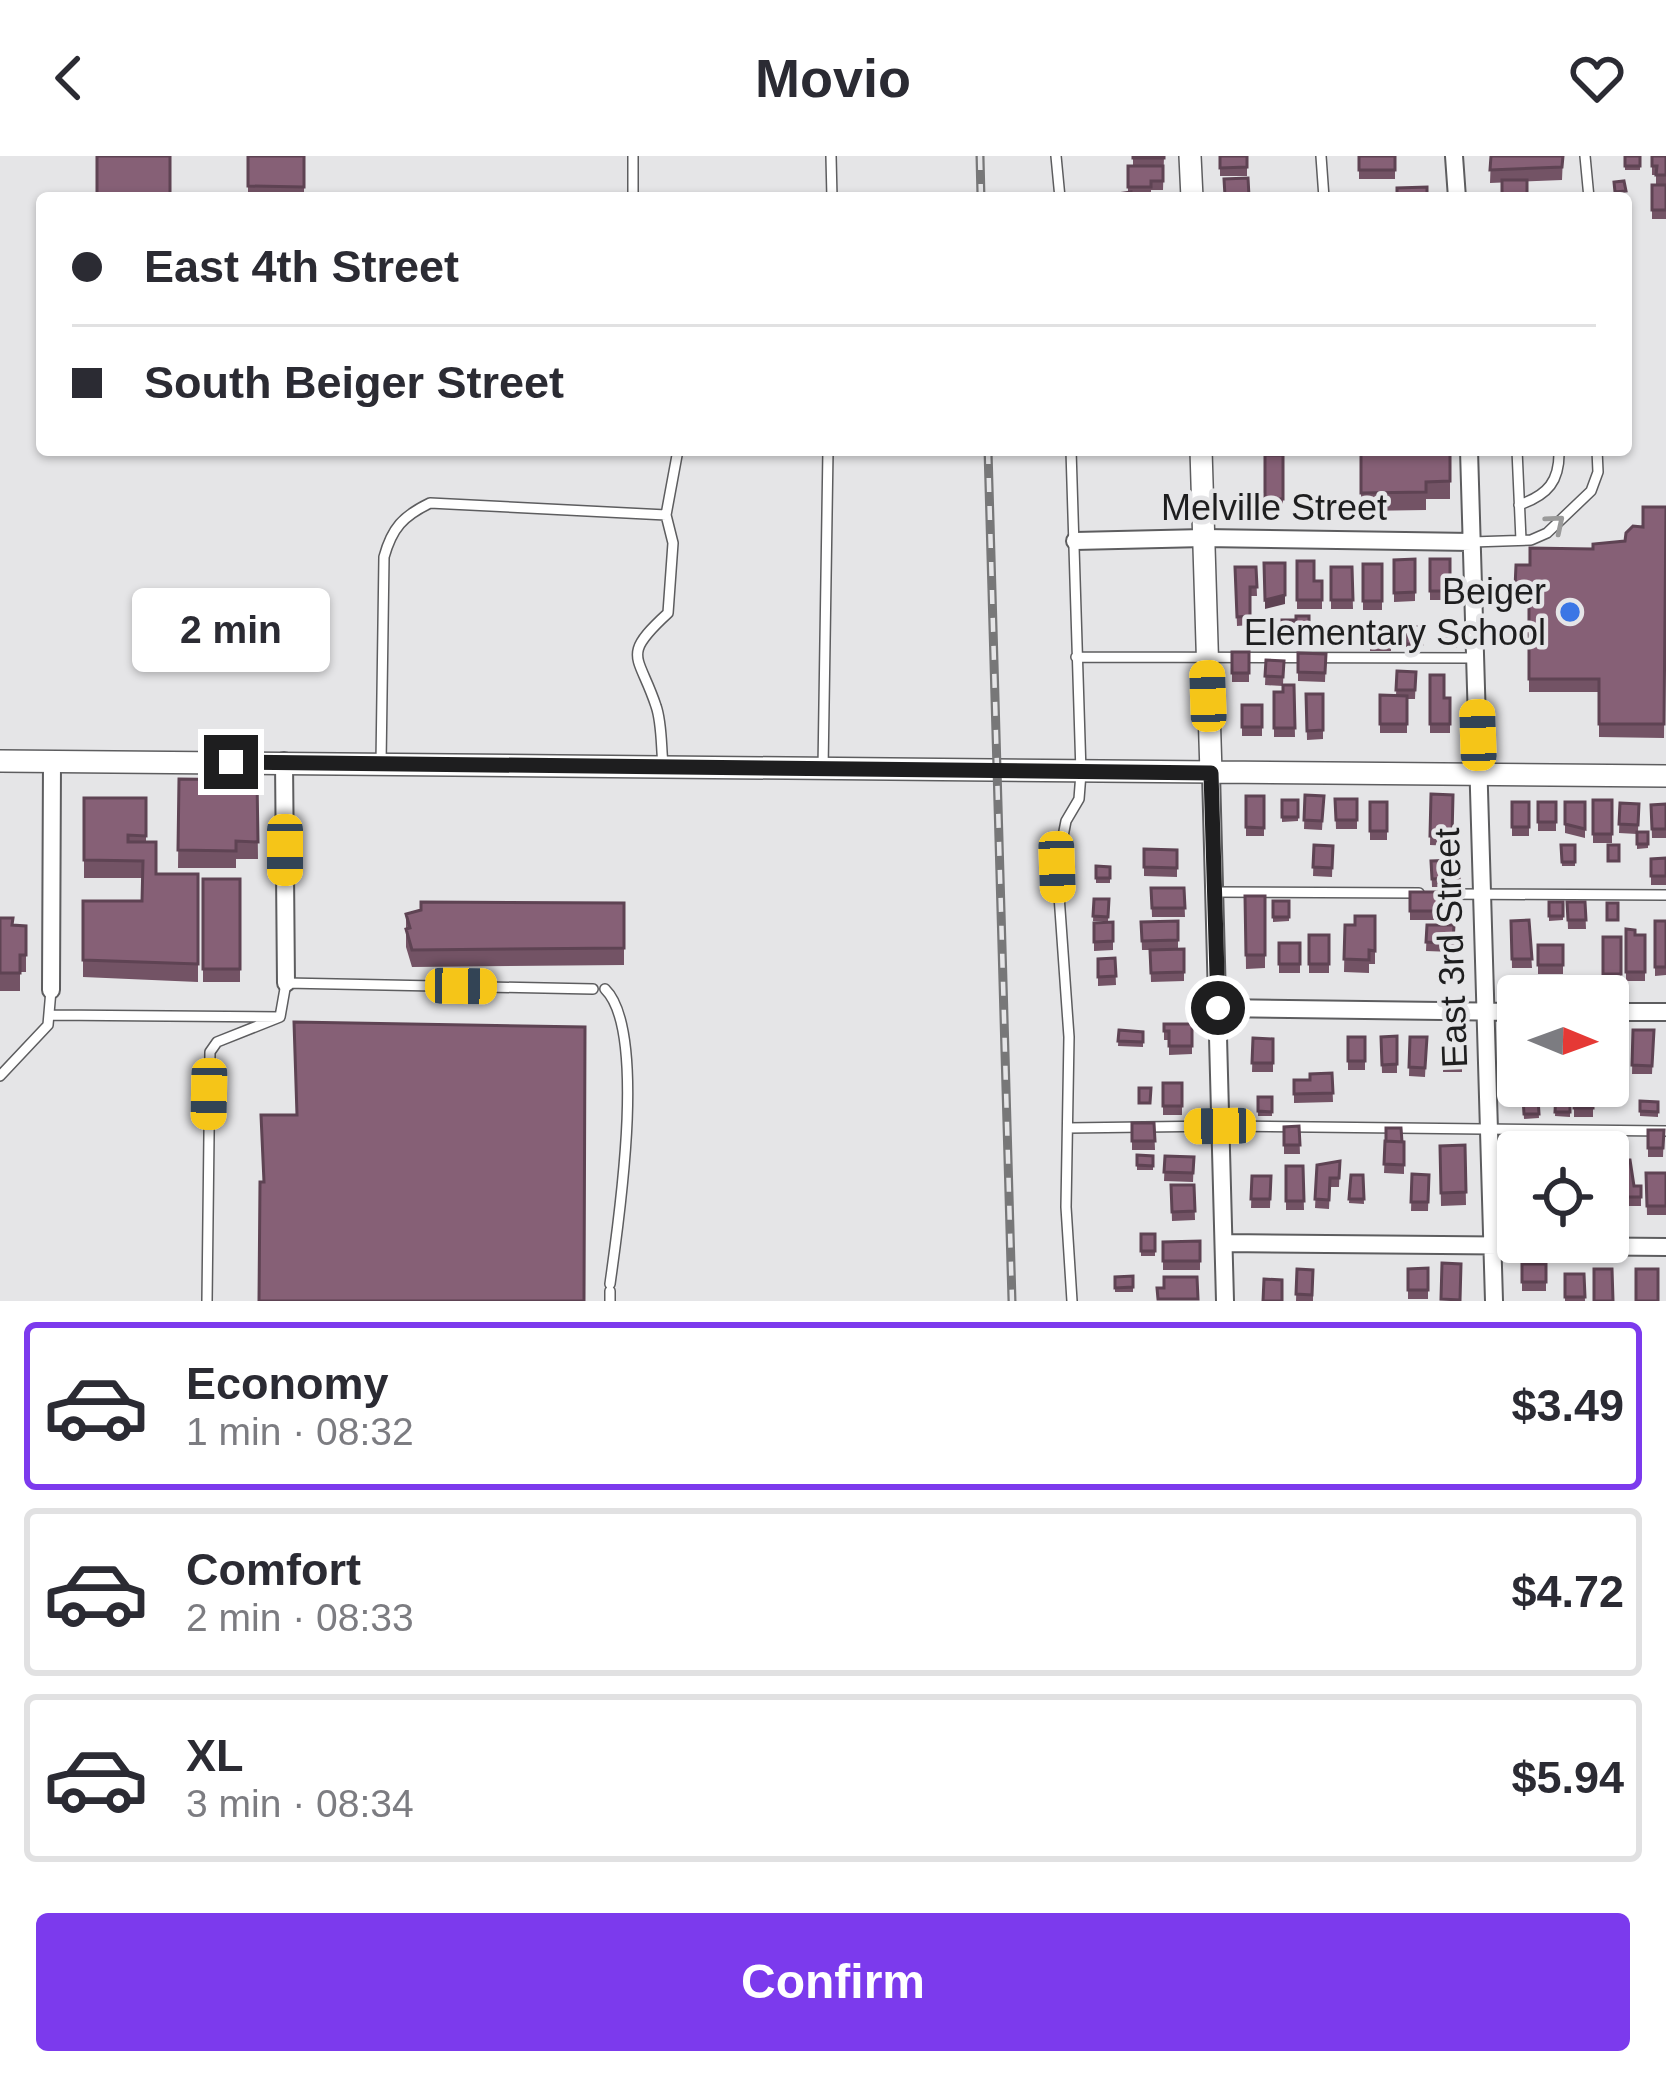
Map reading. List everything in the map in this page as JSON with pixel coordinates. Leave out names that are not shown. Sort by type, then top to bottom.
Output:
[{"type":"street","points":[[1190,156],[1192,192]]},
{"type":"street","points":[[1454,156],[1457,192]]},
{"type":"street","points":[[1202,456],[1225,1301]]},
{"type":"street","name":"East 3rd Street","points":[[1469,456],[1494,1301]]},
{"type":"street","name":"Melville Street","points":[[1075,541],[1472,542]]},
{"type":"street","points":[[0,761],[1666,776]]},
{"type":"street","points":[[284,761],[286,982]]},
{"type":"street","points":[[50,990],[52,762]]},
{"type":"street","points":[[1218,1008],[1497,1011]]},
{"type":"street","points":[[1629,1012],[1666,1012]]},
{"type":"street","points":[[1223,1243],[1666,1247]]},
{"type":"lane","points":[[632,192],[633,156]]},
{"type":"lane","points":[[831,156],[832,192]]},
{"type":"lane","points":[[1056,156],[1059,192]]},
{"type":"lane","points":[[1321,156],[1324,192]]},
{"type":"lane","points":[[1585,156],[1588,192]]},
{"type":"lane","points":[[663,768],[657,707],[636,658],[642,636],[668,613],[673,543],[666,515],[677,456]]},
{"type":"lane","points":[[823,770],[828,456]]},
{"type":"lane","points":[[1071,456],[1082,772],[1057,867],[1069,1037],[1066,1207],[1072,1301]]},
{"type":"lane","points":[[1517,456],[1521,540]]},
{"type":"lane","points":[[1519,506],[1540,498],[1557,478],[1559,456]]},
{"type":"lane","points":[[1472,542],[1521,540],[1546,533],[1592,491],[1597,456]]},
{"type":"lane","points":[[381,763],[384,557],[391,534],[405,514],[430,503],[666,515]]},
{"type":"lane","points":[[1076,657],[1475,658]]},
{"type":"lane","points":[[1214,892],[1666,895]]},
{"type":"lane","points":[[280,1017],[286,982],[599,989],[619,1010],[627,1078],[624,1175],[610,1292]]},
{"type":"lane","points":[[0,1076],[48,1025],[50,990]]},
{"type":"lane","points":[[50,1015],[280,1017]]},
{"type":"lane","points":[[207,1301],[210,1052],[218,1042],[280,1017]]},
{"type":"lane","points":[[1068,1128],[1666,1131]]},
{"type":"building","points":[[97,156],[170,156],[170,192],[97,192]]},
{"type":"building","points":[[248,156],[304,156],[304,187],[248,186]]},
{"type":"building","points":[[1220,156],[1247,156],[1247,167],[1220,168]]},
{"type":"building","points":[[1359,156],[1395,156],[1395,170],[1359,170]]},
{"type":"building","points":[[1491,156],[1563,156],[1562,167],[1490,170]]},
{"type":"building","points":[[1625,156],[1640,156],[1640,166],[1625,166]]},
{"type":"building","points":[[1652,156],[1666,156],[1666,175],[1656,175]]},
{"type":"building","points":[[1128,166],[1163,166],[1163,181],[1151,181],[1151,187],[1128,187]]},
{"type":"building","points":[[1248,178],[1249,192],[1225,192],[1224,179]]},
{"type":"building","points":[[1502,180],[1527,180],[1527,192],[1502,192]]},
{"type":"building","points":[[1624,181],[1626,191],[1615,192],[1614,182]]},
{"type":"building","points":[[1652,185],[1666,185],[1666,210],[1652,210]]},
{"type":"building","points":[[1427,187],[1427,192],[1397,192],[1397,188]]},
{"type":"building","points":[[1265,456],[1283,456],[1283,499],[1265,499]]},
{"type":"building","points":[[1361,456],[1450,456],[1450,481],[1426,482],[1426,492],[1361,493]]},
{"type":"building","points":[[1643,507],[1666,507],[1664,724],[1599,724],[1599,679],[1529,679],[1529,588],[1515,588],[1516,565],[1530,565],[1530,548],[1593,549],[1593,544],[1625,541],[1633,526],[1643,527]]},
{"type":"building","points":[[1415,559],[1415,592],[1394,593],[1394,560]]},
{"type":"building","points":[[1430,559],[1450,559],[1450,591],[1430,591]]},
{"type":"building","points":[[1297,561],[1314,561],[1314,581],[1322,581],[1322,600],[1297,600]]},
{"type":"building","points":[[1264,563],[1285,563],[1285,595],[1265,600]]},
{"type":"building","points":[[1363,564],[1382,564],[1382,601],[1363,601]]},
{"type":"building","points":[[1235,567],[1256,567],[1250,616],[1237,617]]},
{"type":"building","points":[[1331,567],[1352,567],[1353,600],[1331,600]]},
{"type":"building","points":[[1296,616],[1309,616],[1309,635],[1296,634]]},
{"type":"building","points":[[1282,620],[1293,620],[1293,638],[1282,639]]},
{"type":"building","points":[[1341,625],[1341,638],[1328,638],[1328,626]]},
{"type":"building","points":[[1370,626],[1391,627],[1391,642],[1370,642]]},
{"type":"building","points":[[1406,627],[1422,627],[1422,644],[1406,644]]},
{"type":"building","points":[[1440,627],[1457,628],[1457,644],[1440,644]]},
{"type":"building","points":[[1232,652],[1249,652],[1249,673],[1232,673]]},
{"type":"building","points":[[1298,653],[1326,654],[1325,673],[1298,672]]},
{"type":"building","points":[[1266,660],[1284,661],[1283,677],[1265,676]]},
{"type":"building","points":[[1397,671],[1416,672],[1415,690],[1396,690]]},
{"type":"building","points":[[1430,675],[1444,675],[1450,724],[1430,724]]},
{"type":"building","points":[[1283,685],[1294,685],[1295,728],[1274,728],[1274,692],[1283,692]]},
{"type":"building","points":[[1306,694],[1323,694],[1323,730],[1307,731]]},
{"type":"building","points":[[1380,695],[1407,696],[1407,724],[1380,724]]},
{"type":"building","points":[[1242,705],[1262,705],[1262,727],[1242,727]]},
{"type":"building","points":[[179,779],[257,780],[258,842],[236,841],[236,851],[178,850]]},
{"type":"building","points":[[1431,794],[1453,795],[1452,837],[1430,836]]},
{"type":"building","points":[[1305,795],[1324,796],[1322,821],[1304,820]]},
{"type":"building","points":[[1246,796],[1264,796],[1264,828],[1246,827]]},
{"type":"building","points":[[84,798],[146,798],[146,836],[128,835],[128,842],[156,842],[156,874],[198,874],[198,964],[83,960],[83,901],[142,901],[143,861],[84,860]]},
{"type":"building","points":[[1335,799],[1357,799],[1357,820],[1336,820]]},
{"type":"building","points":[[1282,800],[1298,800],[1298,817],[1282,817]]},
{"type":"building","points":[[1593,800],[1612,800],[1612,834],[1593,834]]},
{"type":"building","points":[[1370,802],[1387,802],[1387,831],[1370,831]]},
{"type":"building","points":[[1512,802],[1529,802],[1529,827],[1512,827]]},
{"type":"building","points":[[1538,802],[1556,802],[1556,822],[1538,822]]},
{"type":"building","points":[[1565,802],[1585,802],[1585,829],[1565,824]]},
{"type":"building","points":[[1620,803],[1639,804],[1638,825],[1619,824]]},
{"type":"building","points":[[1666,804],[1666,829],[1652,829],[1651,805]]},
{"type":"building","points":[[1637,832],[1648,832],[1648,844],[1637,844]]},
{"type":"building","points":[[1314,845],[1333,846],[1332,868],[1313,867]]},
{"type":"building","points":[[1561,845],[1575,845],[1575,862],[1562,862]]},
{"type":"building","points":[[1608,845],[1619,845],[1619,861],[1608,861]]},
{"type":"building","points":[[1144,849],[1177,850],[1177,868],[1144,867]]},
{"type":"building","points":[[1666,858],[1666,876],[1651,876],[1651,859]]},
{"type":"building","points":[[1458,860],[1459,878],[1432,879],[1431,861]]},
{"type":"building","points":[[1096,866],[1110,867],[1110,878],[1096,878]]},
{"type":"building","points":[[203,879],[240,879],[240,969],[203,969]]},
{"type":"building","points":[[1151,888],[1184,888],[1185,908],[1152,908]]},
{"type":"building","points":[[1410,892],[1453,892],[1453,911],[1410,911]]},
{"type":"building","points":[[1245,896],[1265,896],[1265,955],[1246,955]]},
{"type":"building","points":[[1094,899],[1109,899],[1108,917],[1093,916]]},
{"type":"building","points":[[1273,901],[1289,901],[1289,917],[1273,917]]},
{"type":"building","points":[[421,902],[624,903],[624,948],[412,950],[406,914],[421,910]]},
{"type":"building","points":[[1549,902],[1563,902],[1563,916],[1549,916]]},
{"type":"building","points":[[1567,902],[1585,902],[1586,920],[1568,920]]},
{"type":"building","points":[[1607,903],[1618,903],[1618,920],[1607,920]]},
{"type":"building","points":[[1355,916],[1375,916],[1375,951],[1369,950],[1369,960],[1344,959],[1345,925],[1355,925]]},
{"type":"building","points":[[0,918],[13,918],[12,925],[26,926],[26,955],[20,955],[20,973],[0,973]]},
{"type":"building","points":[[1529,920],[1532,959],[1512,959],[1511,921]]},
{"type":"building","points":[[1178,921],[1178,940],[1142,941],[1141,922]]},
{"type":"building","points":[[1655,921],[1666,921],[1666,967],[1655,967]]},
{"type":"building","points":[[1113,922],[1113,941],[1094,942],[1094,923]]},
{"type":"building","points":[[1427,925],[1454,925],[1453,943],[1426,942]]},
{"type":"building","points":[[1626,929],[1645,935],[1645,972],[1626,972]]},
{"type":"building","points":[[1309,935],[1329,935],[1329,964],[1309,964]]},
{"type":"building","points":[[1603,937],[1621,937],[1621,974],[1603,974]]},
{"type":"building","points":[[1279,943],[1300,943],[1300,964],[1279,964]]},
{"type":"building","points":[[1538,945],[1563,945],[1563,965],[1538,965]]},
{"type":"building","points":[[1184,949],[1184,972],[1151,973],[1150,950]]},
{"type":"building","points":[[1115,958],[1116,976],[1098,977],[1098,959]]},
{"type":"building","points":[[294,1022],[585,1027],[584,1301],[259,1301],[260,1182],[264,1182],[261,1115],[297,1115]]},
{"type":"building","points":[[1164,1024],[1192,1024],[1192,1046],[1169,1046]]},
{"type":"building","points":[[1119,1030],[1143,1032],[1143,1042],[1118,1041]]},
{"type":"building","points":[[1633,1030],[1654,1030],[1652,1066],[1632,1065]]},
{"type":"building","points":[[1397,1036],[1397,1064],[1382,1065],[1381,1037]]},
{"type":"building","points":[[1348,1037],[1365,1037],[1365,1061],[1348,1061]]},
{"type":"building","points":[[1410,1037],[1427,1037],[1425,1068],[1409,1067]]},
{"type":"building","points":[[1253,1038],[1273,1039],[1273,1063],[1252,1063]]},
{"type":"building","points":[[1444,1044],[1462,1044],[1462,1063],[1443,1063]]},
{"type":"building","points":[[1332,1073],[1333,1093],[1294,1094],[1294,1080]]},
{"type":"building","points":[[1163,1083],[1182,1083],[1182,1106],[1163,1106]]},
{"type":"building","points":[[1139,1088],[1151,1088],[1150,1103],[1139,1103]]},
{"type":"building","points":[[1258,1097],[1272,1097],[1272,1112],[1258,1111]]},
{"type":"building","points":[[1640,1101],[1658,1102],[1658,1112],[1640,1111]]},
{"type":"building","points":[[1524,1107],[1539,1107],[1539,1114],[1524,1114]]},
{"type":"building","points":[[1132,1123],[1154,1123],[1155,1141],[1132,1141]]},
{"type":"building","points":[[1299,1126],[1300,1145],[1284,1145],[1284,1127]]},
{"type":"building","points":[[1386,1128],[1401,1128],[1402,1142],[1386,1141]]},
{"type":"building","points":[[1648,1130],[1664,1130],[1663,1148],[1648,1148]]},
{"type":"building","points":[[1385,1141],[1404,1142],[1404,1165],[1384,1164]]},
{"type":"building","points":[[1465,1145],[1466,1192],[1441,1193],[1440,1146]]},
{"type":"building","points":[[1137,1155],[1153,1156],[1153,1166],[1137,1165]]},
{"type":"building","points":[[1165,1156],[1194,1157],[1193,1173],[1164,1172]]},
{"type":"building","points":[[1629,1160],[1634,1186],[1641,1186],[1641,1197],[1629,1197]]},
{"type":"building","points":[[1340,1161],[1339,1178],[1330,1178],[1329,1200],[1315,1199],[1317,1165]]},
{"type":"building","points":[[1286,1166],[1303,1166],[1304,1201],[1286,1201]]},
{"type":"building","points":[[1646,1173],[1666,1173],[1666,1206],[1647,1206]]},
{"type":"building","points":[[1412,1174],[1429,1175],[1428,1202],[1411,1202]]},
{"type":"building","points":[[1351,1175],[1363,1175],[1364,1199],[1349,1199]]},
{"type":"building","points":[[1252,1176],[1271,1176],[1270,1199],[1251,1199]]},
{"type":"building","points":[[1171,1185],[1194,1185],[1195,1211],[1172,1212]]},
{"type":"building","points":[[1141,1234],[1155,1234],[1155,1251],[1141,1251]]},
{"type":"building","points":[[1200,1241],[1200,1261],[1163,1261],[1163,1242]]},
{"type":"building","points":[[1442,1263],[1461,1264],[1460,1300],[1441,1299]]},
{"type":"building","points":[[1522,1264],[1546,1264],[1546,1282],[1522,1282]]},
{"type":"building","points":[[1428,1268],[1428,1290],[1408,1290],[1408,1269]]},
{"type":"building","points":[[1297,1269],[1313,1270],[1312,1295],[1296,1294]]},
{"type":"building","points":[[1594,1269],[1612,1269],[1613,1301],[1594,1301]]},
{"type":"building","points":[[1636,1269],[1658,1269],[1658,1301],[1636,1301]]},
{"type":"building","points":[[1565,1274],[1584,1274],[1585,1297],[1565,1297]]},
{"type":"building","points":[[1133,1276],[1133,1287],[1115,1288],[1115,1277]]},
{"type":"building","points":[[1164,1277],[1197,1277],[1198,1299],[1158,1299],[1157,1288],[1164,1288]]},
{"type":"building","points":[[1264,1279],[1282,1280],[1282,1301],[1263,1301]]},
{"type":"railway","points":[[980,156],[981,192]]},
{"type":"railway","points":[[988,456],[1012,1301]]},
{"type":"place","name":"Beiger Elementary School","points":[[1570,612]]},
{"type":"route","points":[[231,762],[1211,773],[1218,1008]]}]
